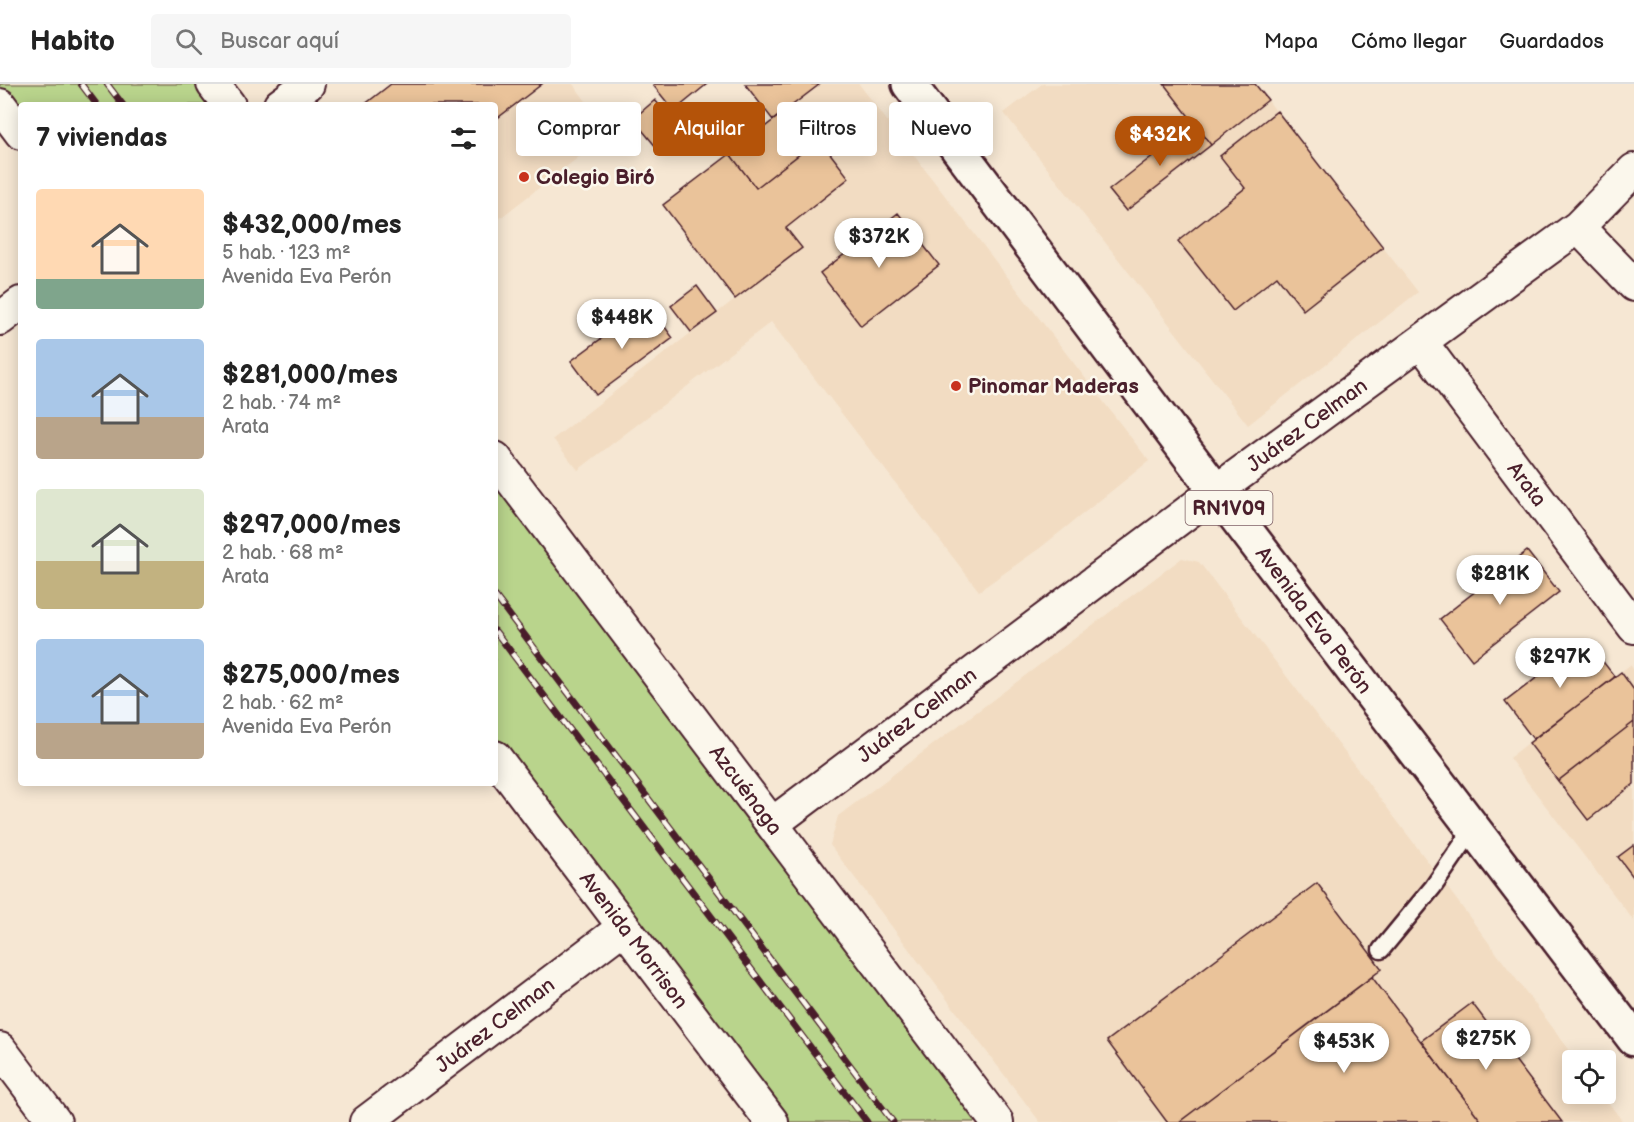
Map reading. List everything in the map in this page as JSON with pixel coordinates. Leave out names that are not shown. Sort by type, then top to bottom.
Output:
[{"type":"main road","name":"Avenida Eva Perón","points":[[909,84],[1634,1039]]},
{"type":"street","points":[[213,84],[227,102]]},
{"type":"street","points":[[284,102],[308,84]]},
{"type":"street","points":[[0,105],[18,129]]},
{"type":"street","name":"Juárez Celman","points":[[772,824],[1216,491],[1578,227],[1634,170]]},
{"type":"street","points":[[1578,227],[1634,285]]},
{"type":"street","points":[[0,319],[18,305]]},
{"type":"street","name":"Arata","points":[[1421,342],[1634,627]]},
{"type":"street","name":"Azcuénaga","points":[[498,462],[997,1122]]},
{"type":"street","name":"Avenida Morrison","points":[[498,761],[772,1122]]},
{"type":"street","name":"Juárez Celman","points":[[366,1122],[624,927]]},
{"type":"street","points":[[0,1049],[55,1122]]},
{"type":"lane","points":[[1380,950],[1433,887],[1473,829]]},
{"type":"shaded area","points":[[391,84],[573,84],[587,102],[516,102],[516,156],[580,156],[498,220],[498,102],[368,102]]},
{"type":"shaded area","name":"Pinomar Maderas","points":[[820,84],[859,84],[873,102],[797,102]]},
{"type":"shaded area","points":[[1042,84],[1255,84],[1418,292],[1248,425],[1004,113]]},
{"type":"shaded area","name":"Pinomar Maderas","points":[[877,107],[889,123],[889,156],[914,156],[1149,461],[1040,548],[979,591],[771,322],[578,470],[553,439],[735,299],[663,205],[727,156],[765,156],[765,126],[777,117],[777,156],[877,156]]},
{"type":"shaded area","points":[[1182,558],[1199,562],[1569,1050],[1562,1050],[1562,1104],[1610,1104],[1623,1122],[1040,1122],[830,845],[838,816]]},
{"type":"shaded area","points":[[1630,665],[1634,670],[1634,921],[1509,758]]},
{"type":"green space","points":[[0,84],[213,84],[227,102],[18,102],[18,129],[0,105]]},
{"type":"green space","points":[[498,462],[997,1122],[772,1122],[498,761]]},
{"type":"building","points":[[391,84],[542,84],[498,118],[498,102],[368,102]]},
{"type":"building","points":[[707,84],[685,102],[667,102],[653,85]]},
{"type":"building","points":[[745,84],[820,84],[796,102],[777,102],[777,117],[773,120],[765,110],[765,102],[759,102]]},
{"type":"building","points":[[1164,84],[1255,84],[1268,100],[1211,145]]},
{"type":"building","points":[[655,100],[657,102],[653,102],[653,143],[641,129],[641,112]]},
{"type":"building","points":[[1277,111],[1383,247],[1303,310],[1277,276],[1233,311],[1178,241],[1245,188],[1220,156]]},
{"type":"building","points":[[777,117],[777,156],[797,156],[756,188],[732,156],[765,156],[765,127]]},
{"type":"building","points":[[1195,123],[1211,145],[1126,211],[1109,190]]},
{"type":"building","points":[[727,156],[732,156],[756,188],[797,156],[832,156],[849,178],[786,228],[802,248],[735,299],[663,205]]},
{"type":"building","points":[[898,213],[939,265],[861,326],[820,273]]},
{"type":"building","points":[[697,286],[717,313],[691,332],[671,306]]},
{"type":"building","points":[[648,304],[673,338],[596,395],[571,361]]},
{"type":"building","points":[[1527,551],[1559,592],[1472,660],[1440,619]]},
{"type":"building","points":[[1586,640],[1615,677],[1533,739],[1505,702]]},
{"type":"building","points":[[1621,672],[1634,690],[1634,722],[1558,781],[1529,743]]},
{"type":"building","points":[[1634,722],[1634,784],[1588,820],[1558,781]]},
{"type":"building","points":[[1634,845],[1634,878],[1618,857]]},
{"type":"building","points":[[1317,883],[1382,969],[1179,1122],[1167,1122],[1107,1041]]},
{"type":"building","points":[[1372,977],[1482,1122],[1179,1122]]},
{"type":"building","points":[[1472,1003],[1562,1122],[1482,1122],[1421,1041]]},
{"type":"railway","points":[[81,84],[95,102]]},
{"type":"railway","points":[[107,84],[121,102]]},
{"type":"railway","points":[[498,600],[893,1122]]},
{"type":"railway","points":[[498,635],[867,1122]]},
{"type":"place","name":"Colegio Biró","points":[[524,177]]},
{"type":"place","name":"Pinomar Maderas","points":[[956,386]]}]
